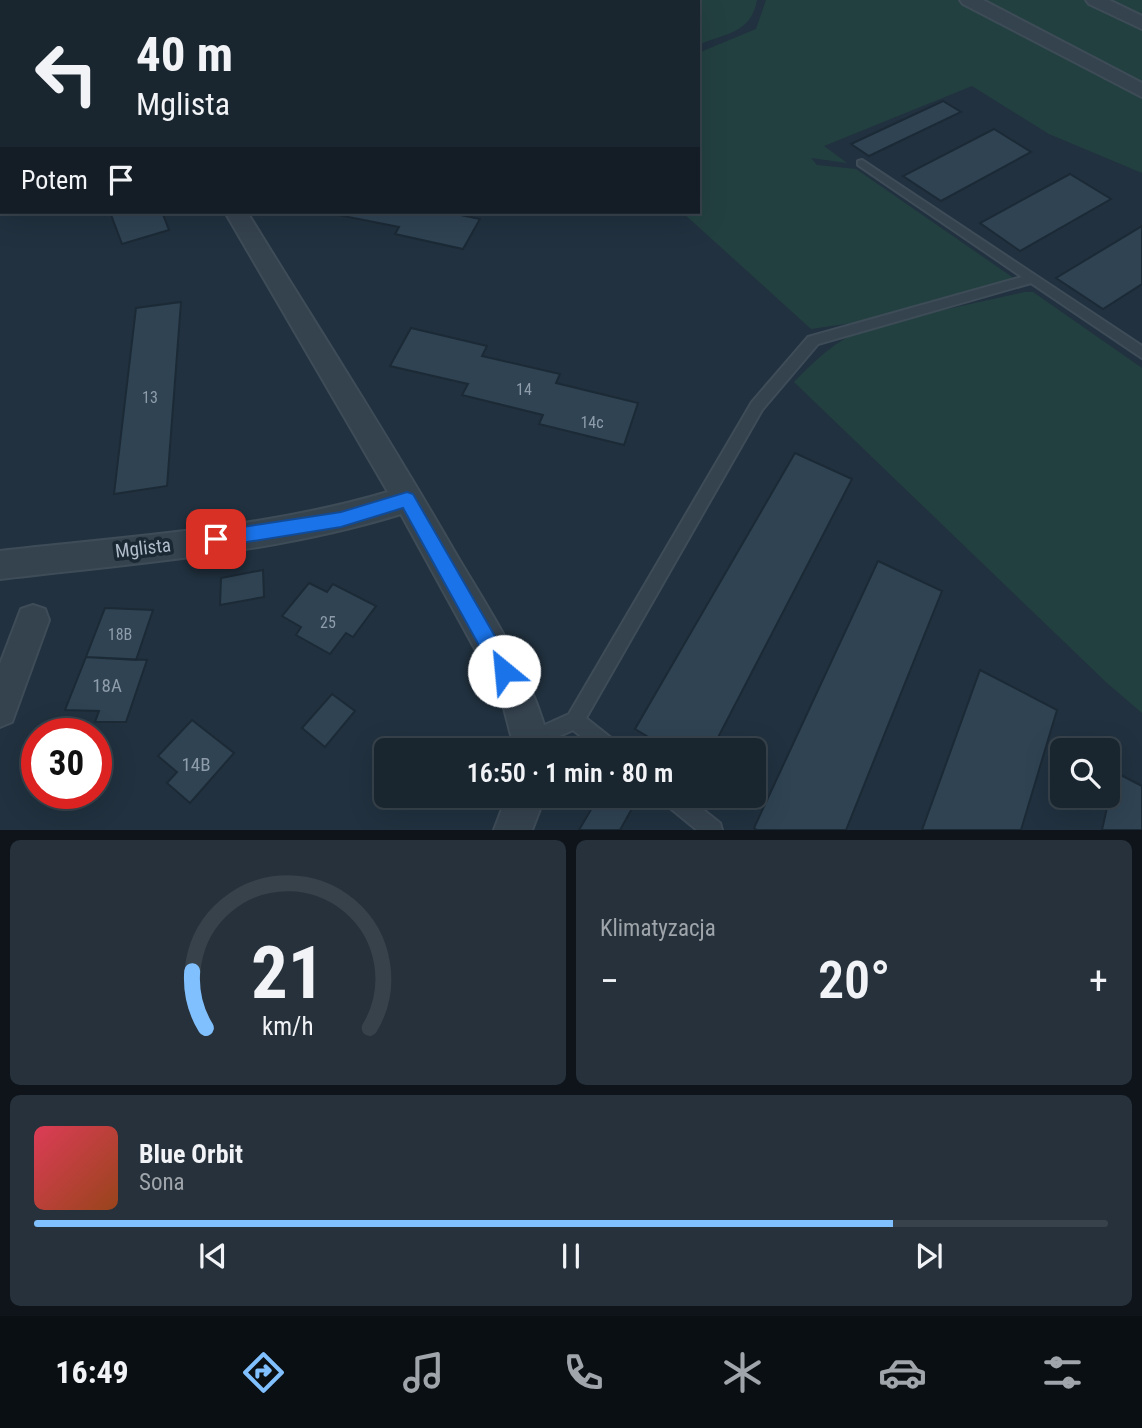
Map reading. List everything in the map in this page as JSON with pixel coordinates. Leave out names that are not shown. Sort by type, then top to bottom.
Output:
[{"type":"street","points":[[969,0],[1142,91]]},
{"type":"street","points":[[1095,0],[1142,23]]},
{"type":"street","points":[[237,214],[407,499],[501,666],[519,702],[530,738]]},
{"type":"street","name":"Mglista","points":[[0,565],[191,543],[341,519],[407,499]]},
{"type":"street","points":[[0,710],[33,620]]},
{"type":"street","points":[[513,830],[521,808]]},
{"type":"lane","points":[[862,163],[1142,353]]},
{"type":"lane","points":[[544,738],[575,720],[757,406],[813,340],[1033,278]]},
{"type":"lane","points":[[575,720],[598,738]]},
{"type":"lane","points":[[686,808],[713,830]]},
{"type":"green space","points":[[700,0],[757,0],[749,20],[727,34],[700,44]]},
{"type":"green space","points":[[766,0],[1142,0],[1142,173],[1049,134],[972,86],[824,146],[847,163],[811,158],[817,165],[856,169],[1015,279],[852,323],[811,329],[684,214],[700,214],[700,52],[756,29]]},
{"type":"green space","points":[[1033,292],[1142,368],[1142,713],[1107,683],[794,382],[831,348],[875,325]]},
{"type":"building","points":[[943,101],[961,112],[869,156],[851,144]]},
{"type":"building","points":[[994,129],[1031,152],[941,201],[903,176]]},
{"type":"building","points":[[1070,174],[1111,199],[1020,251],[980,223]]},
{"type":"building","points":[[111,214],[163,214],[169,230],[122,244]]},
{"type":"building","points":[[333,214],[456,214],[480,219],[463,249],[395,234],[399,227]]},
{"type":"building","points":[[1142,226],[1142,284],[1103,309],[1056,278]]},
{"type":"building","points":[[181,302],[167,486],[114,494],[136,308]]},
{"type":"building","points":[[411,328],[487,346],[482,356],[560,374],[556,383],[638,403],[624,445],[539,424],[543,415],[462,395],[468,384],[390,366]]},
{"type":"building","points":[[795,453],[852,479],[718,738],[650,738],[635,729]]},
{"type":"building","points":[[878,561],[942,591],[846,830],[757,830],[754,828],[763,808],[766,808],[766,802]]},
{"type":"building","points":[[263,570],[264,597],[220,605],[221,578]]},
{"type":"building","points":[[309,583],[327,592],[333,584],[376,606],[353,637],[346,633],[330,654],[296,635],[301,627],[282,616]]},
{"type":"building","points":[[105,608],[153,610],[136,660],[86,657]]},
{"type":"building","points":[[86,657],[147,660],[126,722],[96,718],[99,711],[65,710]]},
{"type":"building","points":[[980,670],[1057,710],[1021,830],[922,830]]},
{"type":"building","points":[[332,694],[355,711],[325,747],[302,728]]},
{"type":"building","points":[[192,720],[234,753],[190,803],[167,783],[177,772],[158,756]]},
{"type":"building","points":[[1120,775],[1142,786],[1142,830],[1102,830],[1107,808],[1120,808]]},
{"type":"building","points":[[592,808],[632,808],[620,830],[579,830]]},
{"type":"route","points":[[216,539],[341,519],[407,499],[504,671]]}]
